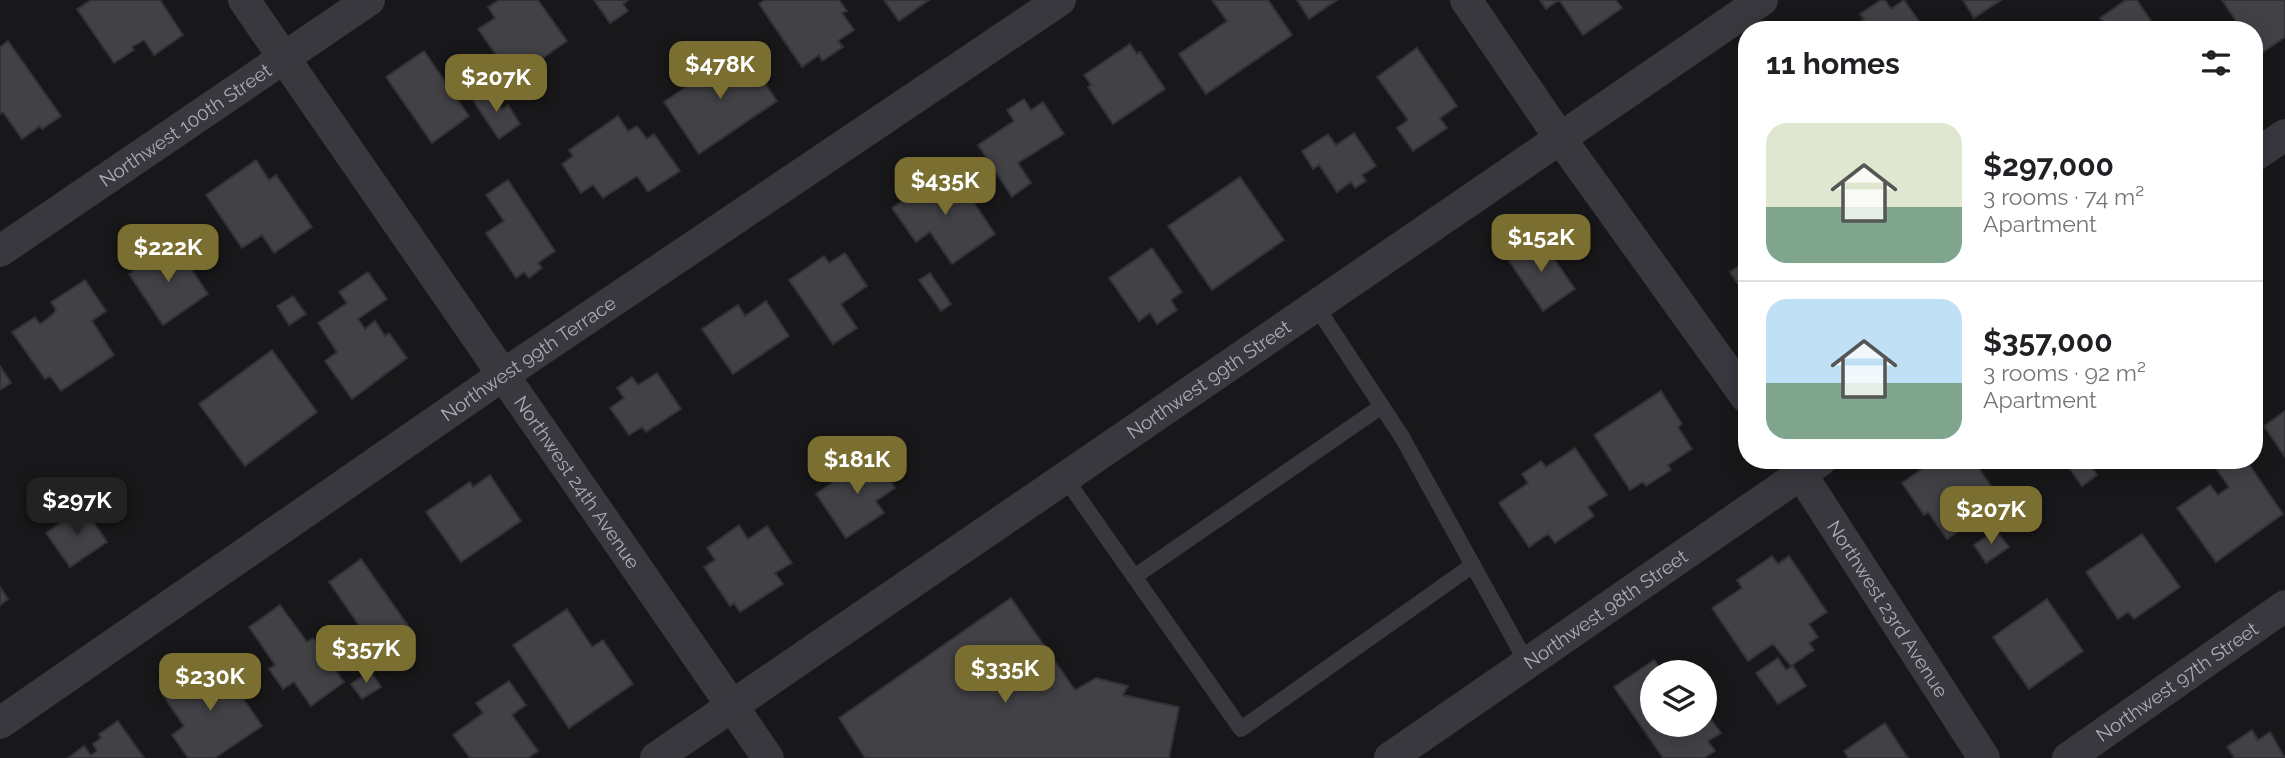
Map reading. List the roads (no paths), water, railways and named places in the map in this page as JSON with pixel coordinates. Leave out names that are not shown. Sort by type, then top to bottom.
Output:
[{"type":"street","name":"Northwest 24th Avenue","points":[[244,0],[768,758]]},
{"type":"street","name":"Northwest 100th Street","points":[[0,251],[369,0]]},
{"type":"street","name":"Northwest 99th Terrace","points":[[0,723],[503,375],[1060,0]]},
{"type":"street","points":[[1466,0],[1560,138],[1738,386]]},
{"type":"street","name":"Northwest 99th Street","points":[[656,758],[1762,0]]},
{"type":"street","points":[[2263,150],[2285,135]]},
{"type":"street","name":"Northwest 98th Street","points":[[1390,758],[1799,469]]},
{"type":"street","name":"Northwest 23rd Avenue","points":[[1807,469],[1984,758]]},
{"type":"street","name":"Northwest 97th Street","points":[[2068,758],[2285,606]]},
{"type":"lane","points":[[1316,306],[1402,437],[1527,663]]},
{"type":"lane","points":[[1134,577],[1382,406]]},
{"type":"lane","points":[[1065,478],[1241,729],[1473,565]]}]
